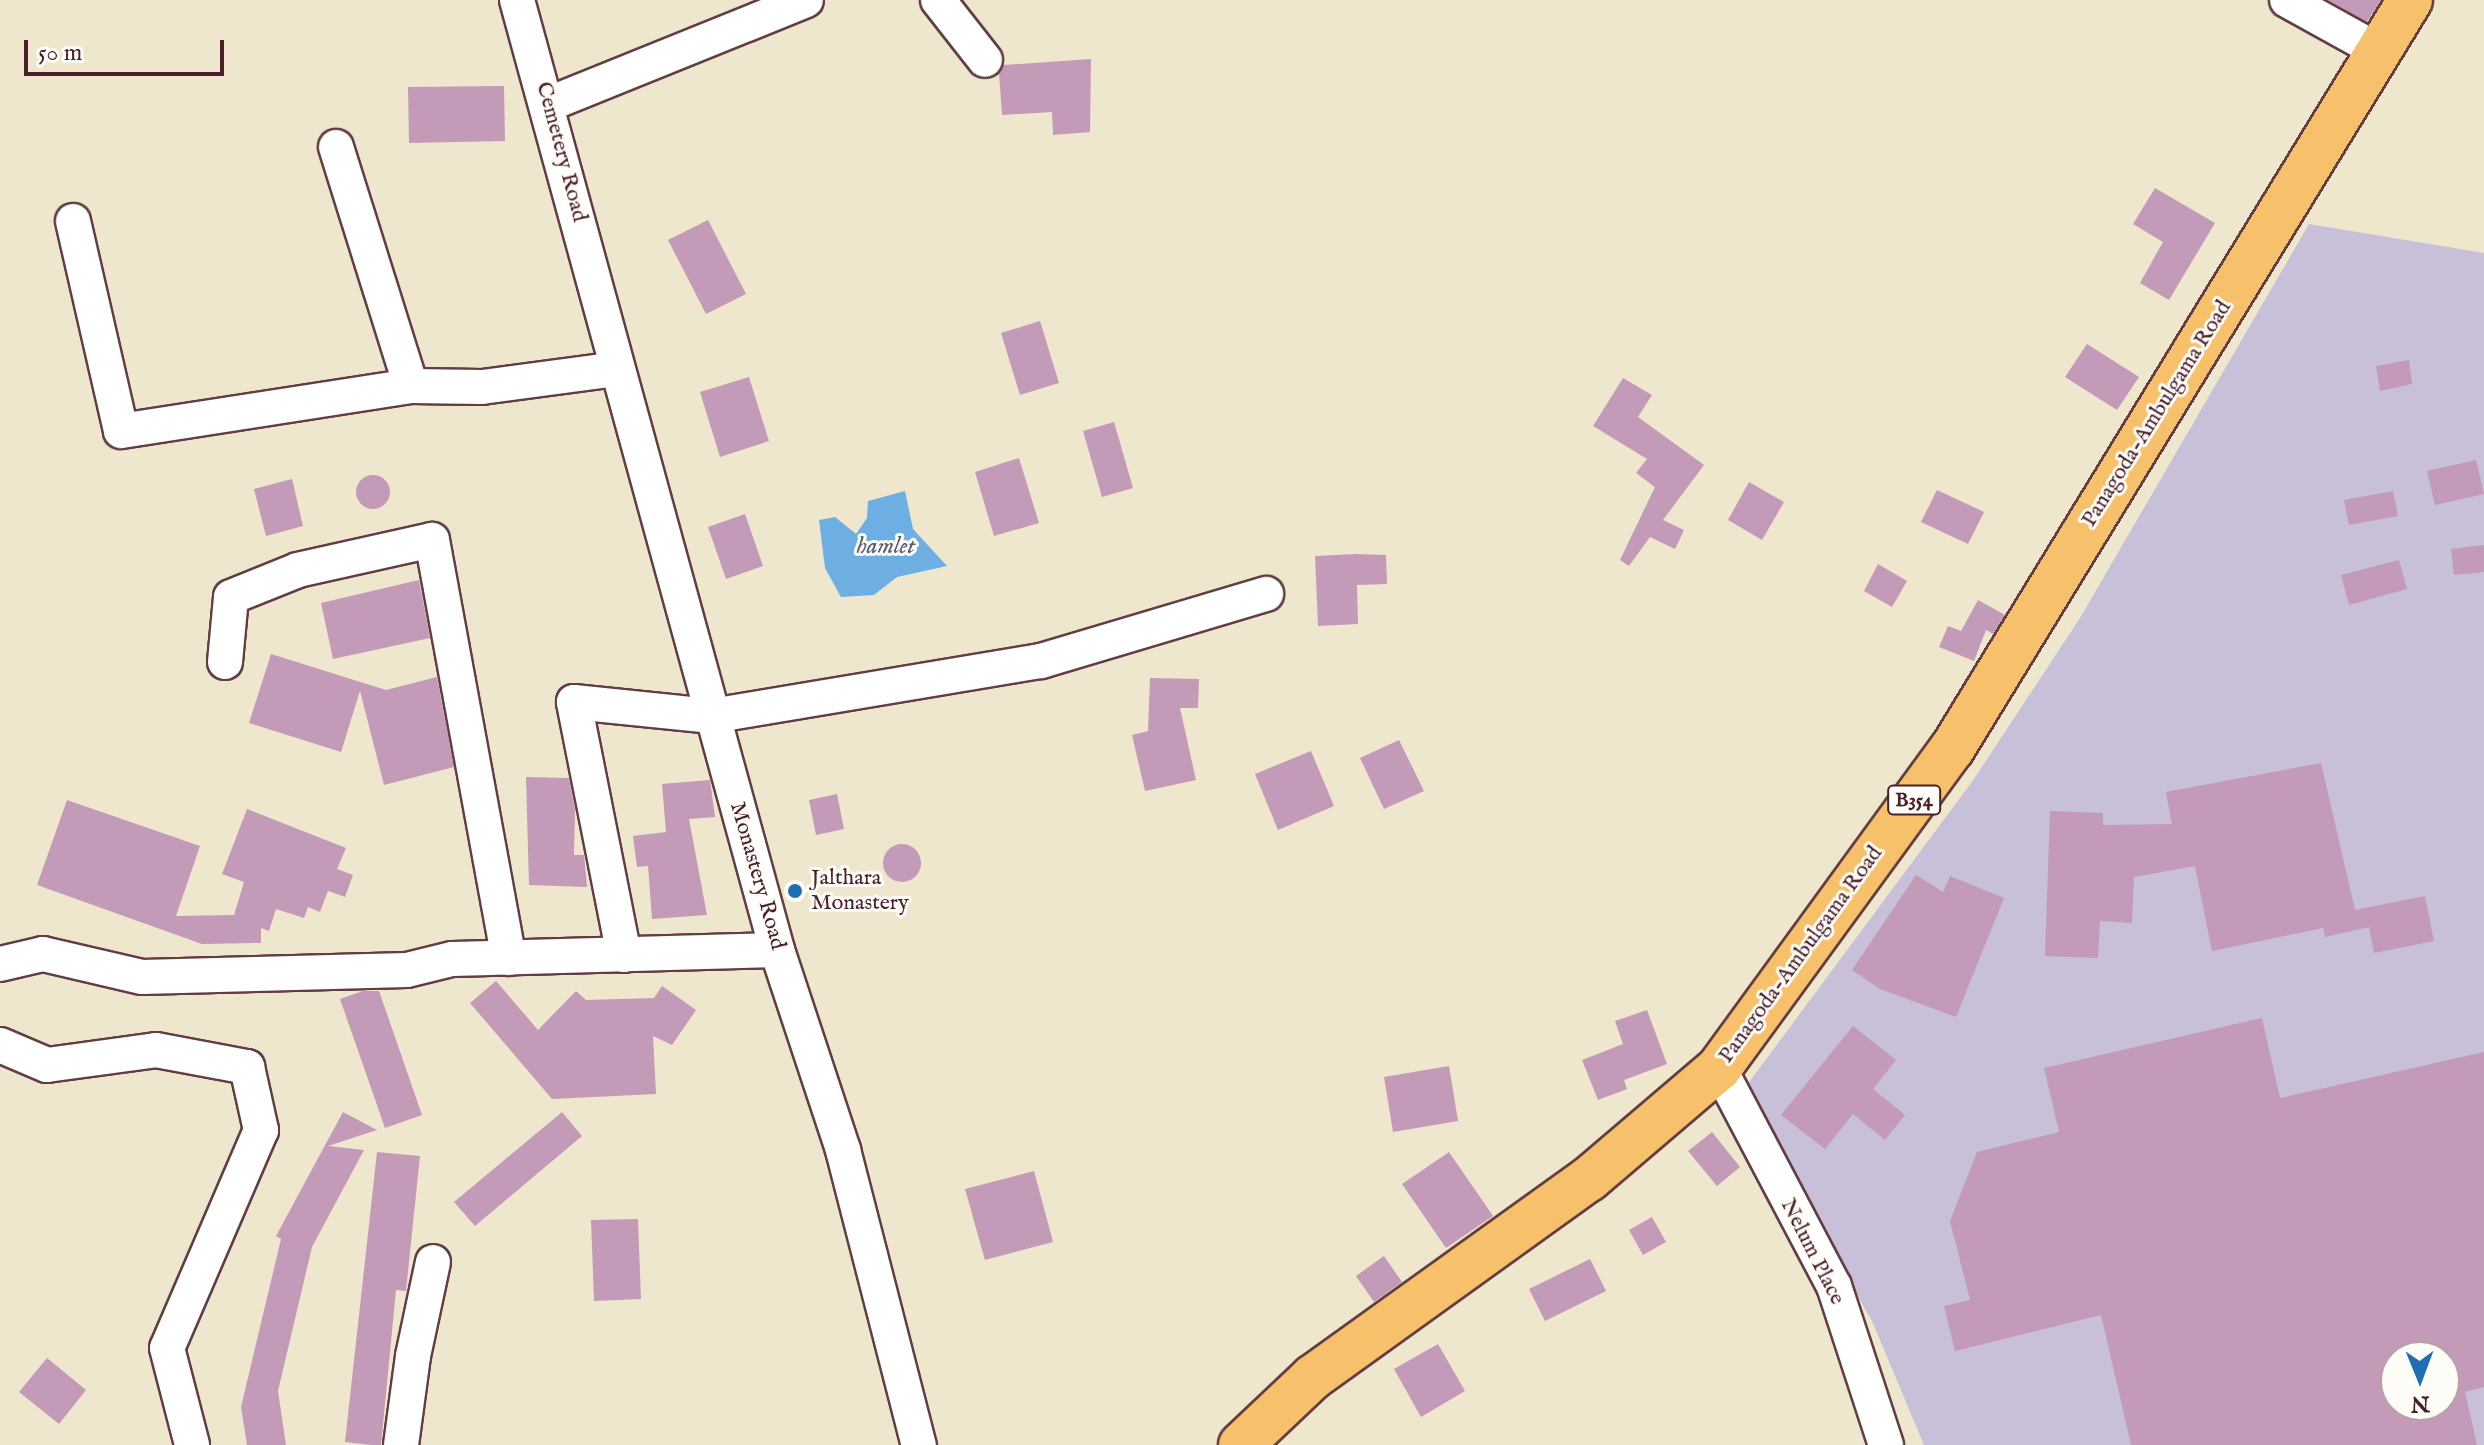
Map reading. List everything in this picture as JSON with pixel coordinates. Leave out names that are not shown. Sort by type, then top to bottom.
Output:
[{"type":"main road","name":"Panagoda-Ambulgama Road","points":[[1241,1445],[1313,1377],[1589,1179],[1719,1068],[1952,749],[2410,0]]},
{"type":"street","name":"Cemetery Road","points":[[517,0],[549,104],[600,305]]},
{"type":"street","points":[[549,104],[806,0]]},
{"type":"street","points":[[938,0],[985,60]]},
{"type":"street","points":[[2287,0],[2379,51]]},
{"type":"street","points":[[336,147],[411,386]]},
{"type":"street","points":[[73,221],[121,431],[411,386],[482,387],[617,369]]},
{"type":"street","name":"Monastery Road","points":[[600,305],[777,950],[843,1150],[919,1445]]},
{"type":"street","points":[[225,662],[231,597],[298,570],[432,540],[509,958]]},
{"type":"street","points":[[624,955],[574,702],[712,716],[1041,661],[1266,594]]},
{"type":"street","points":[[0,964],[43,954],[142,977],[407,970],[452,959],[777,950]]},
{"type":"street","points":[[0,1045],[47,1065],[156,1050],[247,1067],[261,1130],[167,1348],[192,1445]]},
{"type":"street","name":"Nelum Place","points":[[1719,1068],[1834,1286],[1886,1445]]},
{"type":"street","points":[[401,1445],[413,1356],[433,1262]]},
{"type":"shaded area","points":[[2309,224],[2484,253],[2484,1445],[1924,1445],[1872,1321],[1741,1093],[1974,779],[2080,618]]},
{"type":"water","name":"hamlet","points":[[905,491],[913,529],[947,566],[897,577],[874,595],[841,597],[825,568],[819,520],[835,517],[856,534],[867,518],[868,501]]},
{"type":"building","points":[[2328,0],[2381,0],[2367,22]]},
{"type":"building","points":[[1091,59],[1090,132],[1053,135],[1052,112],[1002,115],[999,73],[1004,65]]},
{"type":"building","points":[[504,86],[505,141],[409,143],[408,87]]},
{"type":"building","points":[[2155,188],[2215,223],[2169,300],[2140,283],[2163,242],[2133,224]]},
{"type":"building","points":[[708,220],[746,294],[706,314],[668,240]]},
{"type":"building","points":[[1040,321],[1059,383],[1020,395],[1001,333]]},
{"type":"building","points":[[2087,344],[2139,377],[2117,410],[2065,377]]},
{"type":"building","points":[[2409,360],[2412,384],[2380,391],[2376,366]]},
{"type":"building","points":[[749,377],[769,441],[720,457],[700,392]]},
{"type":"building","points":[[1623,378],[1652,395],[1638,417],[1704,465],[1663,520],[1684,530],[1675,549],[1650,537],[1629,566],[1620,560],[1655,487],[1636,473],[1647,459],[1593,426]]},
{"type":"building","points":[[1114,422],[1133,488],[1102,497],[1083,431]]},
{"type":"building","points":[[1019,458],[1039,523],[994,536],[975,472]]},
{"type":"building","points":[[2476,460],[2484,494],[2435,505],[2427,471]]},
{"type":"building","points":[[373,475],[385,480],[390,492],[385,504],[373,509],[361,504],[356,492],[361,480]]},
{"type":"building","points":[[292,479],[303,526],[266,536],[254,489]]},
{"type":"building","points":[[1749,482],[1784,502],[1762,540],[1728,520]]},
{"type":"building","points":[[1937,490],[1984,512],[1968,544],[1921,522]]},
{"type":"building","points":[[2393,491],[2398,516],[2349,525],[2344,500]]},
{"type":"building","points":[[745,514],[763,566],[726,579],[708,527]]},
{"type":"building","points":[[2484,545],[2484,572],[2454,575],[2451,549]]},
{"type":"building","points":[[1386,555],[1387,584],[1357,585],[1358,624],[1318,626],[1315,556]]},
{"type":"building","points":[[2399,560],[2407,589],[2349,605],[2341,575]]},
{"type":"building","points":[[1878,564],[1907,581],[1892,607],[1864,591]]},
{"type":"building","points":[[419,580],[430,638],[333,659],[321,603]]},
{"type":"building","points":[[1978,600],[2005,615],[1993,634],[1986,630],[1974,661],[1939,647],[1948,626],[1961,631]]},
{"type":"building","points":[[271,654],[386,690],[437,677],[454,767],[384,785],[360,691],[341,752],[249,723]]},
{"type":"building","points":[[1150,678],[1199,679],[1198,708],[1180,708],[1196,780],[1145,791],[1132,735],[1148,731]]},
{"type":"building","points":[[1399,740],[1424,791],[1384,809],[1360,758]]},
{"type":"building","points":[[1311,751],[1334,806],[1278,830],[1255,774]]},
{"type":"building","points":[[2321,763],[2355,910],[2425,896],[2434,941],[2374,953],[2369,927],[2325,937],[2323,928],[2212,951],[2195,866],[2134,877],[2132,923],[2100,921],[2098,958],[2045,956],[2050,811],[2103,813],[2103,825],[2172,824],[2166,792]]},
{"type":"building","points":[[526,777],[569,778],[575,810],[574,855],[584,855],[587,887],[529,885]]},
{"type":"building","points":[[710,780],[715,817],[689,819],[707,915],[652,919],[648,866],[637,867],[633,836],[666,832],[662,784]]},
{"type":"building","points":[[837,794],[844,829],[816,835],[809,800]]},
{"type":"building","points":[[67,800],[200,846],[176,916],[234,915],[244,882],[222,874],[247,809],[346,848],[337,869],[353,875],[345,897],[328,891],[320,912],[308,907],[304,918],[276,909],[269,931],[261,928],[261,943],[202,944],[37,885]]},
{"type":"building","points":[[902,844],[915,850],[921,863],[915,876],[902,882],[889,876],[883,863],[889,850]]},
{"type":"building","points":[[1916,875],[1943,892],[1950,876],[2004,898],[1956,1017],[1880,989],[1852,970]]},
{"type":"building","points":[[496,981],[538,1030],[576,991],[586,1000],[654,998],[662,986],[696,1010],[672,1045],[653,1036],[656,1094],[552,1099],[470,1003]]},
{"type":"building","points":[[363,991],[379,991],[422,1115],[385,1128],[340,999]]},
{"type":"building","points":[[1647,1010],[1667,1064],[1624,1080],[1627,1089],[1598,1100],[1582,1060],[1623,1044],[1615,1021]]},
{"type":"building","points":[[2262,1018],[2280,1098],[2484,1052],[2484,1387],[2465,1392],[2477,1445],[2131,1445],[2101,1315],[1955,1351],[1944,1306],[1970,1300],[1950,1221],[1977,1152],[2059,1132],[2044,1068]]},
{"type":"building","points":[[1853,1026],[1896,1060],[1873,1089],[1905,1115],[1885,1140],[1853,1114],[1825,1149],[1781,1115]]},
{"type":"building","points":[[1449,1066],[1458,1121],[1393,1132],[1384,1077]]},
{"type":"building","points":[[343,1112],[377,1130],[328,1146],[364,1150],[312,1247],[278,1391],[286,1445],[247,1445],[241,1407],[281,1239],[276,1236]]},
{"type":"building","points":[[562,1112],[582,1136],[475,1226],[454,1202]]},
{"type":"building","points":[[1712,1132],[1740,1167],[1717,1186],[1688,1151]]},
{"type":"building","points":[[377,1152],[420,1156],[406,1291],[396,1290],[381,1445],[372,1445],[345,1442]]},
{"type":"building","points":[[1449,1152],[1493,1216],[1446,1248],[1402,1184]]},
{"type":"building","points":[[1034,1171],[1053,1242],[985,1260],[965,1189]]},
{"type":"building","points":[[1652,1217],[1666,1242],[1643,1255],[1629,1230]]},
{"type":"building","points":[[638,1219],[641,1299],[594,1301],[591,1220]]},
{"type":"building","points":[[1384,1256],[1402,1282],[1374,1302],[1356,1276]]},
{"type":"building","points":[[1590,1259],[1606,1291],[1545,1321],[1529,1289]]},
{"type":"building","points":[[1438,1344],[1465,1391],[1421,1417],[1394,1369]]},
{"type":"building","points":[[47,1358],[86,1390],[59,1424],[19,1392]]},
{"type":"place","name":"Jalthara Monastery","points":[[795,891]]}]
